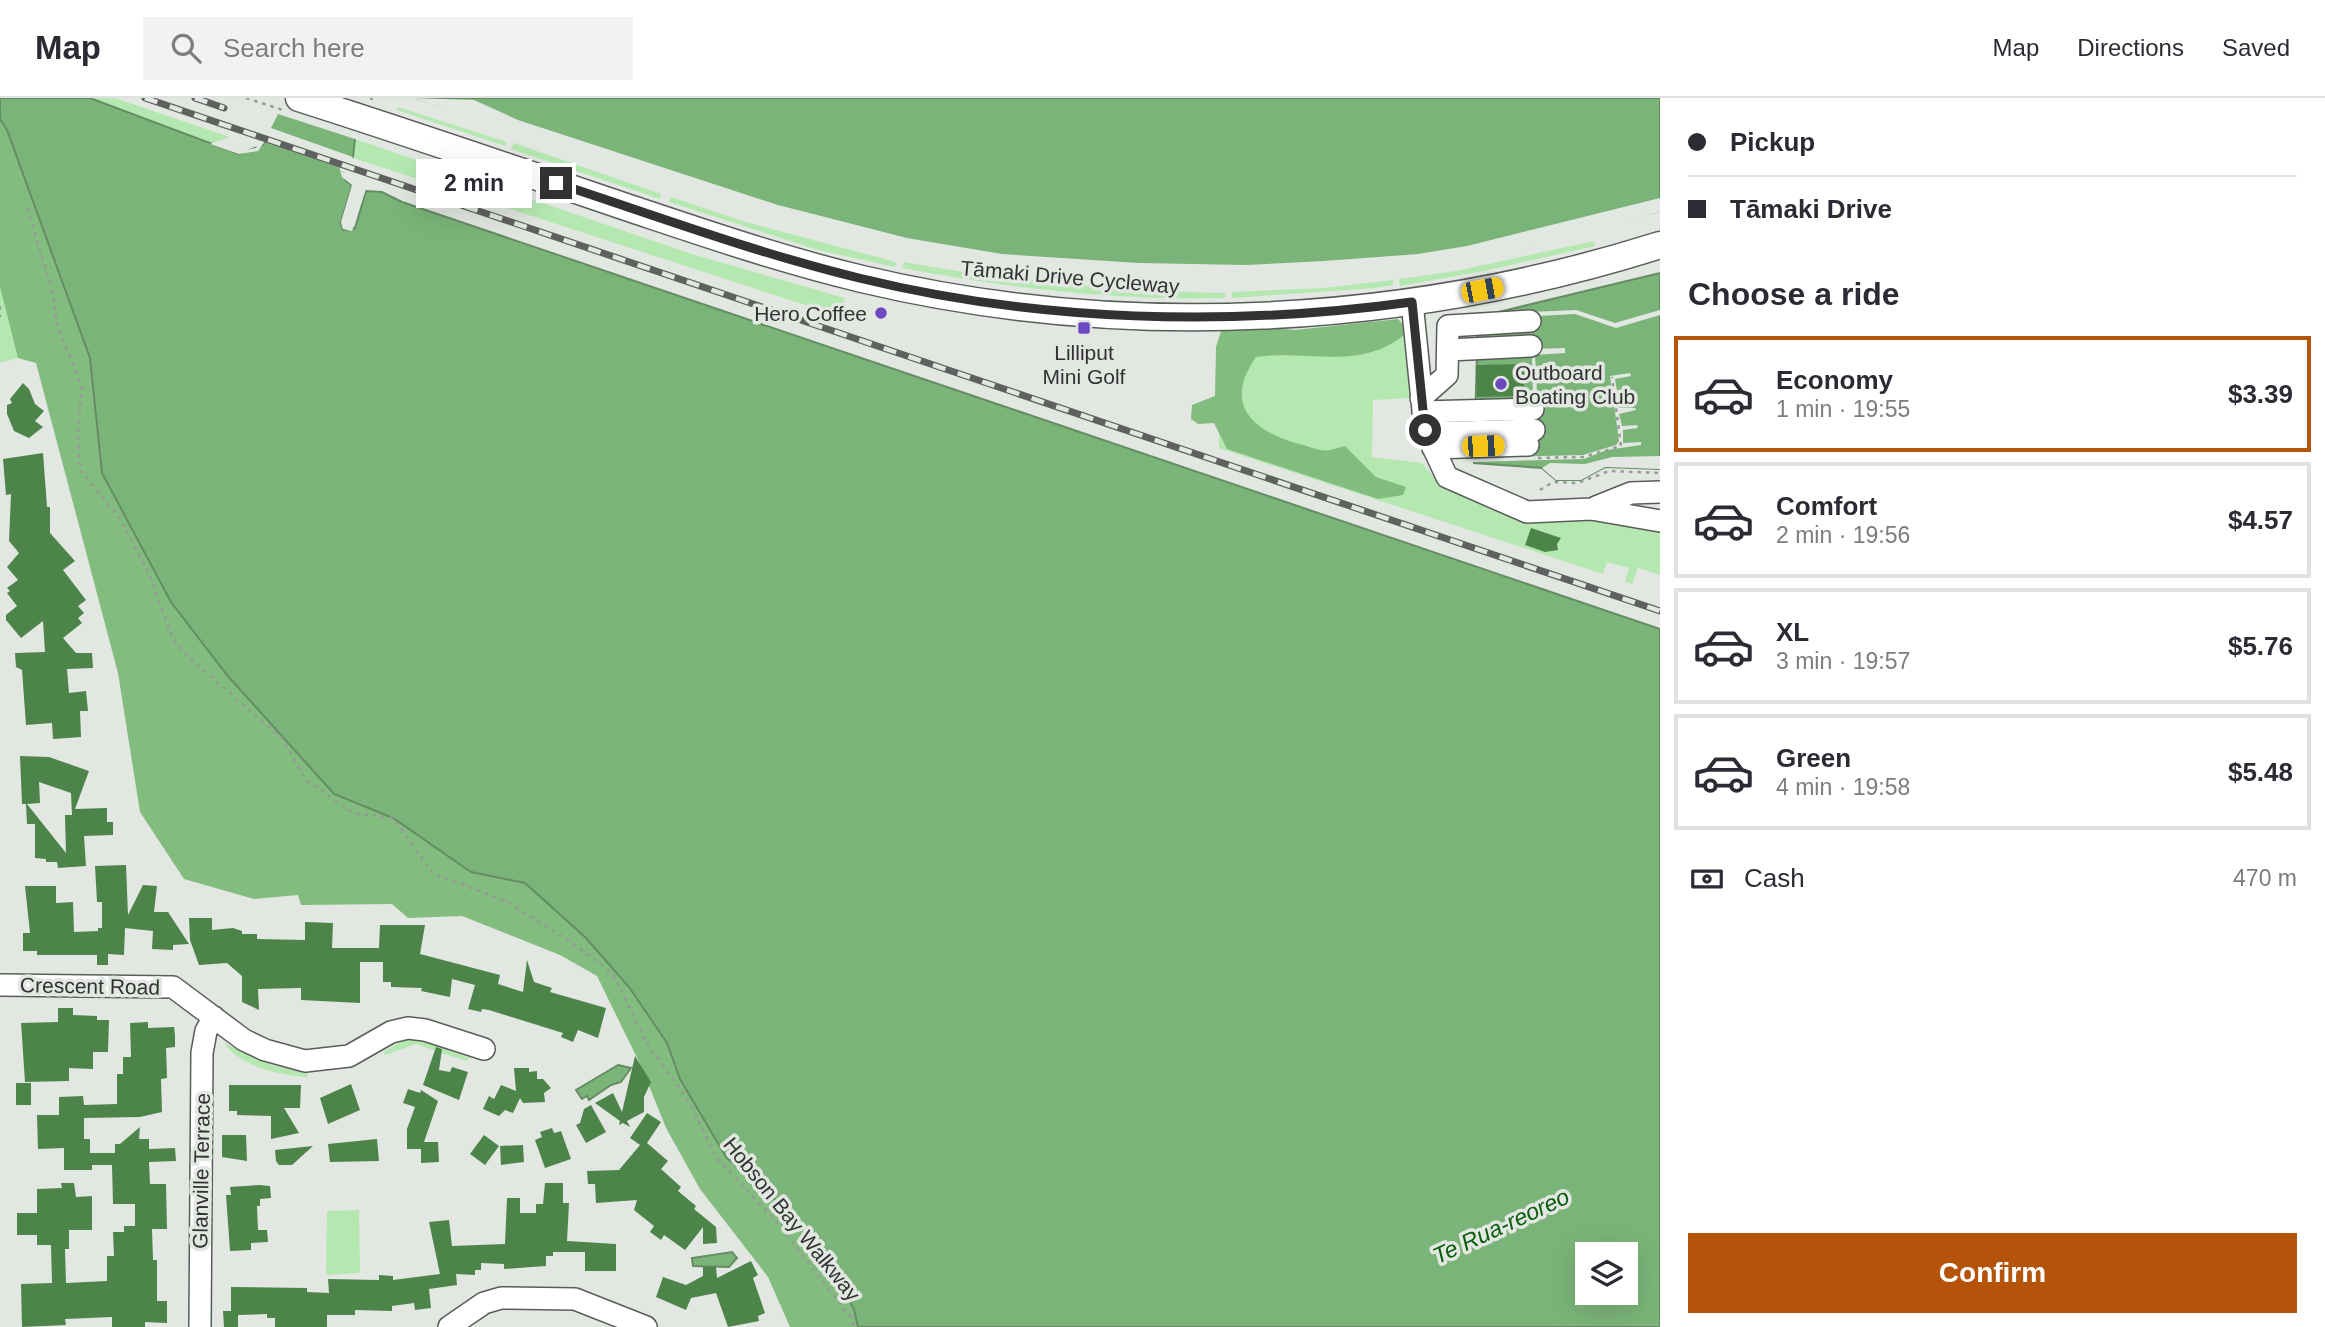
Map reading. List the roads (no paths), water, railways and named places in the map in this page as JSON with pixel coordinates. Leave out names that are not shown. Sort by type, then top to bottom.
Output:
[{"type":"main road","points":[[299,98],[369,106],[772,255],[862,279],[949,297],[1046,309],[1151,316],[1283,314],[1412,302],[1555,275],[1660,245]]},
{"type":"street","points":[[1412,302],[1427,429],[1453,482],[1527,512],[1591,509],[1660,521]]},
{"type":"street","points":[[1427,429],[1447,375],[1448,338],[1530,334]]},
{"type":"street","points":[[1427,429],[1533,436],[1427,429]]},
{"type":"street","points":[[1591,509],[1631,493],[1660,492]]},
{"type":"street","name":"Crescent Road","points":[[0,985],[166,986],[179,990],[254,1045],[305,1061],[349,1056],[391,1032],[408,1028],[425,1030],[484,1049]]},
{"type":"street","name":"Glanville Terrace","points":[[200,1327],[202,1053],[206,1031],[214,1017]]},
{"type":"street","points":[[449,1327],[489,1300],[501,1298],[575,1299],[646,1327]]},
{"type":"water","name":"Te Rua-reoreo","points":[[0,98],[90,98],[239,154],[263,145],[282,98],[368,98],[355,139],[353,157],[340,167],[346,181],[352,185],[341,222],[343,230],[355,228],[366,191],[382,192],[402,202],[1660,629],[1660,1327],[858,1327],[854,1309],[822,1253],[794,1216],[726,1157],[680,1079],[667,1043],[629,987],[585,937],[525,883],[471,872],[393,818],[334,794],[227,675],[171,602],[102,473],[90,358],[7,130],[0,119]]},
{"type":"water","points":[[416,98],[1660,98],[1660,211],[1533,245],[1175,277],[852,237]]},
{"type":"water","points":[[1660,273],[1660,469],[1605,467],[1581,480],[1556,480],[1542,468],[1474,463],[1478,317]]},
{"type":"water","points":[[618,1065],[631,1068],[621,1082],[611,1085],[589,1100],[587,1096],[582,1099],[576,1090]]},
{"type":"water","points":[[732,1252],[737,1258],[729,1267],[693,1266],[692,1258]]},
{"type":"railway","points":[[145,98],[1660,611]]},
{"type":"railway","points":[[195,98],[224,108]]},
{"type":"place","name":"Hero Coffee","points":[[881,313]]},
{"type":"place","name":"Lilliput Mini Golf","points":[[1084,328]]},
{"type":"place","name":"Outboard Boating Club","points":[[1501,384]]}]
